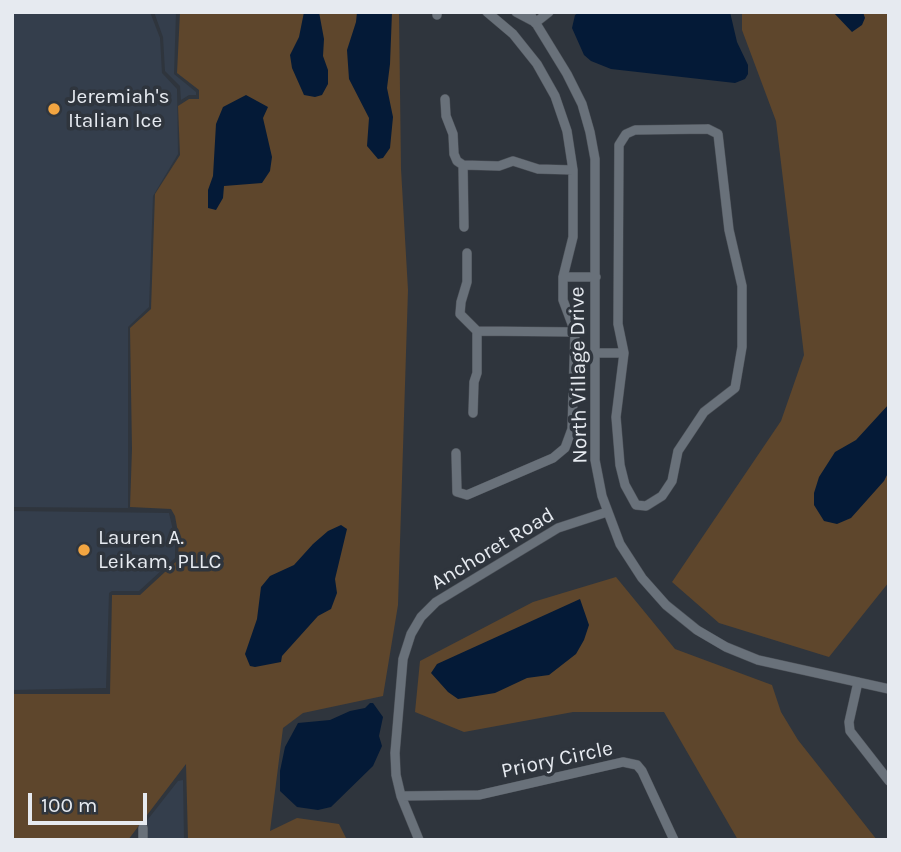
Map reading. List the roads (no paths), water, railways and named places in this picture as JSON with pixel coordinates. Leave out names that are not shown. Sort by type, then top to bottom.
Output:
[{"type":"street","points":[[456,453],[457,492],[467,495],[553,458],[565,448],[572,429],[575,332],[563,300],[563,277],[573,237],[573,170],[567,131],[555,96],[537,64],[513,34],[487,12]]},
{"type":"street","name":"North Village Drive","points":[[516,12],[535,23]]},
{"type":"street","name":"North Village Drive","points":[[529,12],[567,74],[582,104],[590,132],[596,183],[596,460],[607,512],[620,544],[642,578],[666,605],[697,630],[726,647],[758,660],[889,689]]},
{"type":"street","points":[[535,23],[543,12]]},
{"type":"street","points":[[535,23],[549,12]]},
{"type":"street","points":[[445,99],[446,116],[453,134],[454,154],[457,161],[463,165],[499,166],[513,161],[538,169],[573,170]]},
{"type":"street","points":[[635,130],[708,130],[718,134],[729,230],[741,286],[742,347],[735,388],[704,412],[678,451],[672,481],[662,496],[646,506],[636,505],[625,485],[620,465],[616,417],[624,353],[618,324],[619,145],[626,134],[635,130]]},
{"type":"street","points":[[463,165],[464,227]]},
{"type":"street","points":[[467,253],[467,282],[460,302],[460,314],[477,331],[575,332]]},
{"type":"street","points":[[563,277],[596,277]]},
{"type":"street","points":[[473,414],[477,331]]},
{"type":"street","points":[[595,353],[624,353]]},
{"type":"street","name":"Anchoret Road","points":[[419,840],[401,796],[395,753],[403,659],[411,634],[421,617],[436,603],[558,528],[607,512]]},
{"type":"street","points":[[858,682],[849,722],[850,731],[889,781]]},
{"type":"street","name":"Priory Circle","points":[[401,796],[479,795],[623,762],[636,765],[642,771],[674,840]]},
{"type":"street","points":[[143,828],[143,840]]},
{"type":"water","points":[[304,12],[319,12],[324,39],[323,56],[328,70],[328,84],[322,95],[315,97],[304,95],[292,68],[290,55],[299,37]]},
{"type":"water","points":[[357,12],[392,12],[387,88],[393,117],[390,148],[383,158],[378,159],[367,146],[369,118],[349,79],[347,50]]},
{"type":"water","points":[[580,12],[730,12],[737,42],[748,65],[748,74],[745,79],[735,83],[611,69],[591,61],[584,55],[572,28],[575,15]]},
{"type":"water","points":[[833,12],[863,12],[865,18],[862,25],[852,32]]},
{"type":"water","points":[[246,95],[268,107],[263,118],[272,157],[270,171],[262,183],[224,186],[223,198],[216,210],[208,208],[216,124],[223,107]]},
{"type":"water","points":[[889,404],[889,471],[884,481],[851,518],[837,524],[824,521],[814,505],[814,493],[819,477],[835,452],[856,440]]},
{"type":"water","points":[[341,525],[347,529],[335,579],[337,593],[331,609],[318,616],[282,656],[281,662],[250,666],[245,654],[257,619],[261,587],[270,576],[294,565],[328,531]]},
{"type":"water","points":[[580,599],[589,625],[584,640],[576,654],[549,675],[527,678],[495,693],[458,699],[431,673],[437,664]]},
{"type":"water","points":[[373,703],[383,717],[379,736],[382,746],[373,766],[331,807],[318,810],[297,807],[280,791],[280,771],[285,747],[298,723],[330,720],[365,708]]},
{"type":"place","name":"Jeremiah's Italian Ice","points":[[54,109]]},
{"type":"place","name":"Lauren A. Leikam, PLLC","points":[[84,550]]}]
